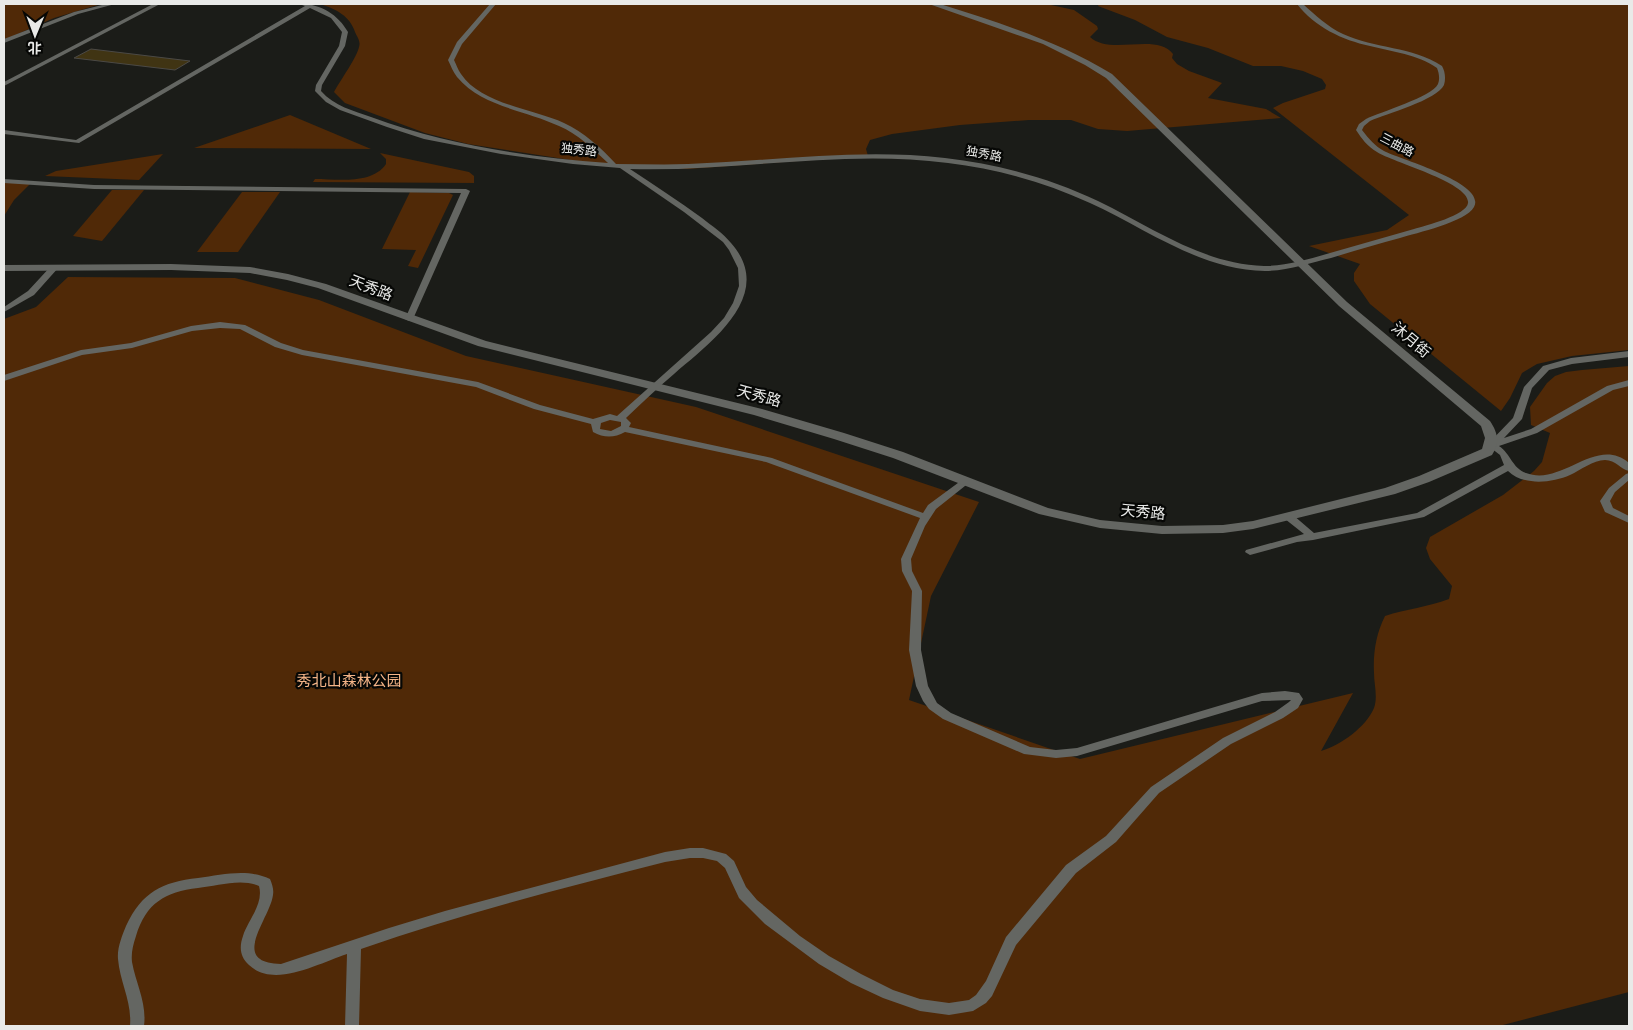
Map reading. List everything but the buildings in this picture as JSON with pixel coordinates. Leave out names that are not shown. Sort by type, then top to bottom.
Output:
[{"type":"main road","points":[[933,4],[1033,36],[1088,62],[1109,76],[1299,264]]},
{"type":"main road","name":"沐月街","points":[[1299,264],[1342,304],[1486,424],[1492,438],[1492,445]]},
{"type":"main road","name":"天秀路","points":[[4,268],[171,267],[250,270],[288,277],[322,286],[482,344],[758,412],[898,455],[1044,511],[1100,524],[1125,527],[1162,530],[1222,529],[1290,517],[1390,491],[1424,479],[1487,452],[1492,445]]},
{"type":"street","points":[[4,41],[63,18],[112,4]]},
{"type":"street","points":[[4,84],[157,4]]},
{"type":"street","points":[[493,4],[454,50],[451,60],[459,77],[469,88],[481,95],[541,116],[570,129],[617,166],[672,199],[718,234],[737,256],[742,272],[741,294],[724,324],[702,346],[620,418]]},
{"type":"street","name":"三曲路","points":[[1299,264],[1441,224],[1467,211],[1472,202],[1470,195],[1461,188],[1384,152],[1365,139],[1359,130],[1361,124],[1368,120],[1436,90],[1441,84],[1442,74],[1440,66],[1426,59],[1361,43],[1338,35],[1300,4]]},
{"type":"street","points":[[4,132],[77,142],[306,5]]},
{"type":"street","name":"独秀路","points":[[306,5],[334,17],[345,32],[342,46],[318,89],[321,96],[330,102],[396,129],[446,142],[534,157],[617,166],[676,166],[862,156],[910,156],[960,162],[1012,173],[1066,190],[1111,210],[1181,249],[1210,260],[1257,268],[1280,268],[1299,264]]},
{"type":"street","points":[[4,181],[94,187],[466,190],[410,319]]},
{"type":"street","points":[[4,310],[31,294],[55,267]]},
{"type":"street","points":[[4,378],[81,353],[132,345],[191,329],[234,325],[278,345],[302,352],[478,385],[537,408],[596,423],[605,417],[620,418],[626,422],[624,429]]},
{"type":"street","points":[[1492,445],[1517,419],[1528,387],[1546,368],[1571,361],[1629,354]]},
{"type":"street","points":[[1492,445],[1534,432],[1610,388],[1629,383]]},
{"type":"street","points":[[596,423],[596,430],[603,433],[616,433],[624,429],[770,460],[926,517]]},
{"type":"street","points":[[1492,445],[1504,454],[1508,466],[1516,473],[1534,478],[1560,475],[1595,458],[1616,459],[1629,468]]},
{"type":"street","points":[[1250,552],[1296,540],[1420,515],[1508,466]]},
{"type":"street","points":[[1629,476],[1607,495],[1605,501],[1609,510],[1629,520]]},
{"type":"street","points":[[137,1026],[137,1005],[125,958],[125,950],[133,924],[144,905],[166,890],[191,884],[225,880],[248,879],[262,881],[265,883],[268,896],[250,935],[248,946],[251,959],[256,964],[271,970],[288,969],[390,933],[562,884],[678,855],[704,854],[718,856],[728,862],[740,889],[754,905],[803,947],[851,980],[884,997],[919,1010],[947,1013],[972,1006],[991,987],[1005,950],[1011,941],[1071,869],[1111,839],[1155,790],[1226,741],[1279,715],[1294,705],[1297,699],[1295,696],[1285,694],[1262,697],[1077,752],[1056,754],[1028,751],[948,716],[933,706],[922,686],[915,650],[917,591],[907,571],[906,562],[932,507],[965,482]]},
{"type":"street","points":[[1290,517],[1313,537]]},
{"type":"street","points":[[352,1026],[354,945]]},
{"type":"green space","points":[[4,4],[101,4],[54,18],[4,40]]},
{"type":"green space","points":[[320,4],[1051,5],[1074,10],[1097,26],[1098,29],[1090,37],[1099,42],[1109,45],[1145,44],[1166,48],[1173,54],[1172,58],[1177,64],[1189,71],[1222,83],[1208,98],[1266,109],[1281,118],[1127,131],[1098,129],[1071,120],[1029,120],[960,125],[892,134],[870,140],[866,149],[868,156],[687,169],[609,166],[468,144],[425,133],[345,103],[334,92],[355,57],[359,41],[353,26],[346,17],[332,8]]},
{"type":"green space","points":[[1099,4],[1629,4],[1629,350],[1572,356],[1537,364],[1522,373],[1510,398],[1501,411],[1370,304],[1354,281],[1354,273],[1360,264],[1309,246],[1387,230],[1409,215],[1273,108],[1325,89],[1326,85],[1322,79],[1303,71],[1281,66],[1253,66],[1208,48],[1167,37],[1135,20],[1098,6]]},
{"type":"green space","points":[[290,115],[371,149],[194,148]]},
{"type":"green space","points":[[380,153],[469,172],[474,176],[474,183],[313,182],[315,179],[343,180],[372,175],[380,171],[386,164],[386,159]]},
{"type":"green space","points":[[163,154],[139,180],[45,176],[56,171]]},
{"type":"green space","points":[[4,181],[31,183],[14,200],[4,216]]},
{"type":"green space","points":[[112,190],[144,190],[102,241],[73,236]]},
{"type":"green space","points":[[242,192],[280,192],[238,252],[197,252]]},
{"type":"green space","points":[[410,192],[449,193],[453,195],[418,268],[408,266],[416,250],[382,249]]},
{"type":"green space","name":"秀北山森林公园","points":[[68,277],[235,278],[319,300],[466,356],[696,407],[979,502],[931,596],[909,700],[1080,759],[1353,693],[1321,751],[1344,740],[1365,722],[1374,708],[1376,695],[1374,658],[1377,637],[1385,616],[1449,599],[1452,586],[1430,559],[1426,548],[1430,537],[1503,495],[1534,471],[1542,462],[1550,433],[1531,425],[1530,407],[1547,383],[1555,376],[1566,372],[1629,366],[1629,992],[1499,1026],[4,1026],[4,319],[36,307]]}]
